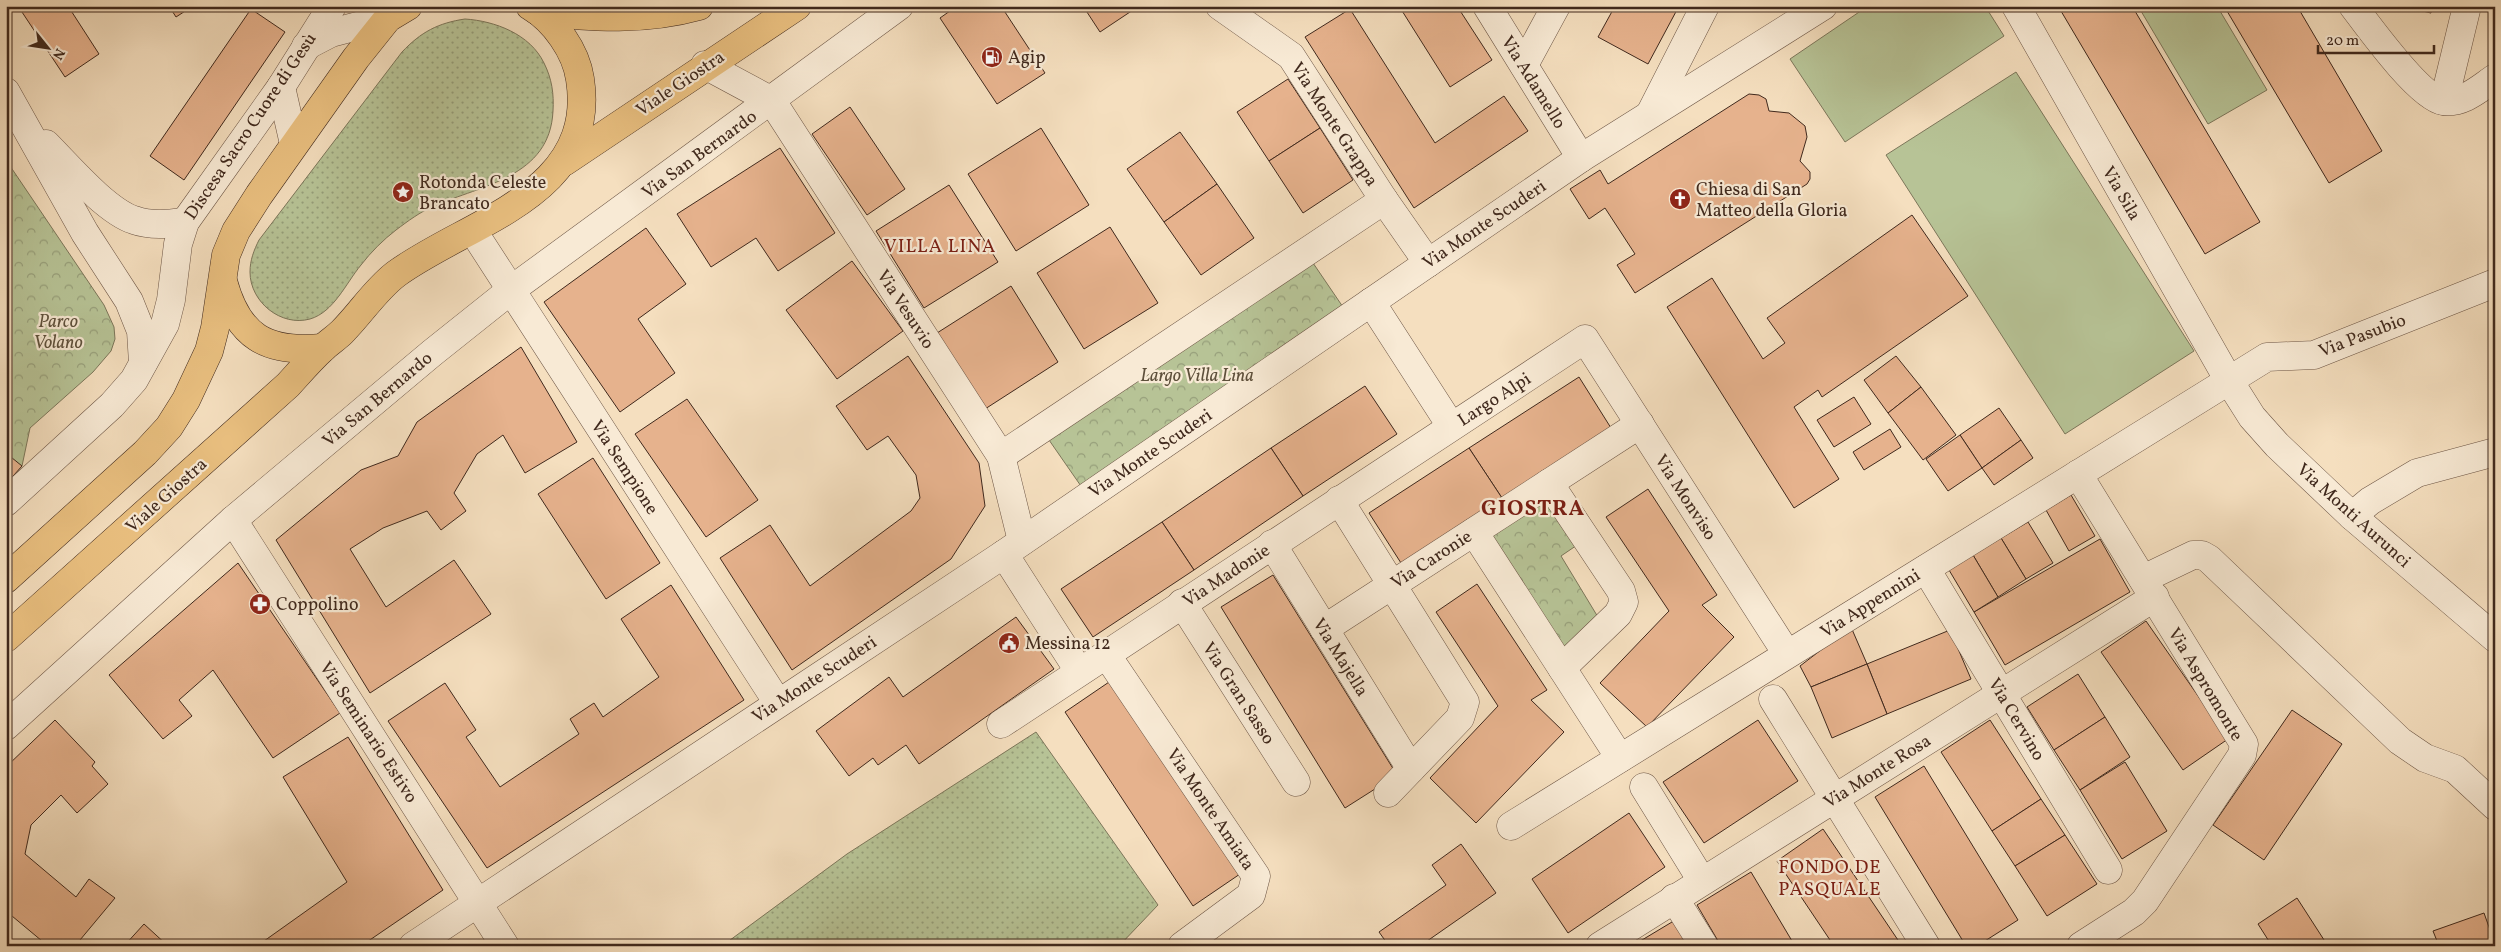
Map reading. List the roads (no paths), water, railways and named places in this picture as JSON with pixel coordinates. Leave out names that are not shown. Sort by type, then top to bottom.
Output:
[{"type":"main road","points":[[534,9],[580,16],[622,18],[656,15],[699,6]]},
{"type":"main road","name":"Viale Giostra","points":[[6,638],[288,385],[322,348],[342,333],[394,275],[439,248],[473,231],[519,202],[541,185],[564,162],[797,6]]},
{"type":"main road","points":[[534,9],[556,29],[571,51],[579,72],[582,94],[579,124],[564,162]]},
{"type":"main road","points":[[6,579],[146,453],[169,427],[186,400],[209,351],[215,328],[226,255],[236,231],[294,144],[356,58],[398,12]]},
{"type":"main road","points":[[223,279],[228,301],[241,322],[255,337],[275,346],[297,350],[322,348]]},
{"type":"street","name":"Via San Bernardo","points":[[6,726],[233,520],[432,353],[511,290],[772,102],[899,6]]},
{"type":"street","name":"Via Monte Grappa","points":[[1220,6],[1291,56],[1384,200],[1428,263]]},
{"type":"street","name":"Via Adamello","points":[[1487,6],[1581,158]]},
{"type":"street","points":[[1524,65],[1556,6]]},
{"type":"street","points":[[1650,115],[1705,6]]},
{"type":"street","name":"Via Monte Scuderi","points":[[413,946],[1013,547],[1581,158],[1823,6]]},
{"type":"street","name":"Via Sila","points":[[2016,6],[2228,379]]},
{"type":"street","points":[[2353,6],[2419,87],[2435,98],[2444,101],[2465,98],[2495,78]]},
{"type":"street","points":[[2444,101],[2467,6]]},
{"type":"street","points":[[316,20],[331,33],[398,12]]},
{"type":"street","name":"Discesa Sacro Cuore di Gesù","points":[[143,363],[165,324],[171,300],[178,244],[185,222],[281,87],[316,20]]},
{"type":"street","name":"Via Vesuvio","points":[[705,66],[772,102],[1001,456],[1013,547],[1080,671]]},
{"type":"street","points":[[281,87],[294,144]]},
{"type":"street","points":[[6,92],[27,126],[85,233],[128,301],[141,331],[143,363],[134,380],[112,405],[6,502]]},
{"type":"street","points":[[27,126],[112,209],[134,220],[158,225],[185,222]]},
{"type":"street","points":[[1001,456],[1384,200]]},
{"type":"street","name":"Via Sempione","points":[[473,231],[778,703]]},
{"type":"street","name":"Via Pasubio","points":[[2228,379],[2267,357],[2314,354],[2495,283]]},
{"type":"street","name":"Largo Alpi","points":[[1371,302],[1451,426],[1585,339]]},
{"type":"street","name":"Via Monviso","points":[[1585,339],[1787,654]]},
{"type":"street","name":"Via Appennini","points":[[1511,826],[2228,379]]},
{"type":"street","name":"Via Monti Aurunci","points":[[2228,379],[2252,416],[2276,445],[2352,516],[2495,638]]},
{"type":"street","name":"Via Caronie","points":[[1324,629],[1640,424]]},
{"type":"street","name":"Via Madonie","points":[[1000,724],[1451,426]]},
{"type":"street","points":[[2352,516],[2370,501],[2417,474],[2495,452]]},
{"type":"street","name":"Via Aspromonte","points":[[2078,474],[2244,744],[2244,750],[2145,901],[2134,912],[2081,946]]},
{"type":"street","points":[[1549,483],[1621,590],[1624,602],[1618,614],[1562,668]]},
{"type":"street","points":[[1339,500],[1465,702],[1460,718],[1388,794]]},
{"type":"street","name":"Via Seminario Estivo","points":[[233,520],[504,946]]},
{"type":"street","points":[[1474,532],[1620,758]]},
{"type":"street","name":"Via Majella","points":[[1272,544],[1411,769]]},
{"type":"street","name":"Via Monte Rosa","points":[[1600,946],[2001,694],[2149,588],[2188,557],[2202,554],[2400,741],[2425,758],[2455,769],[2475,785],[2495,806]]},
{"type":"street","name":"Via Cervino","points":[[1926,569],[2108,870]]},
{"type":"street","name":"Via Gran Sasso","points":[[1182,603],[1296,782]]},
{"type":"street","name":"Via Monte Amiata","points":[[1106,654],[1256,876],[1251,895],[1182,946]]},
{"type":"street","points":[[1773,700],[1926,946]]},
{"type":"street","points":[[1644,786],[1702,881]]},
{"type":"street","points":[[1674,898],[1704,946]]},
{"type":"place","name":"Agip","points":[[992,57]]},
{"type":"place","name":"Rotonda Celeste Brancato","points":[[403,192]]},
{"type":"place","name":"Chiesa di San Matteo della Gloria","points":[[1680,199]]},
{"type":"place","name":"Coppolino","points":[[260,604]]},
{"type":"place","name":"Messina 12","points":[[1009,643]]},
{"type":"district","name":"VILLA LINA","points":[[940,245]]},
{"type":"district","name":"GIOSTRA","points":[[1533,507]]},
{"type":"district","name":"FONDO DE PASQUALE","points":[[1830,877]]},
{"type":"park label","name":"Parco Volano","points":[[58,331]]},
{"type":"park label","name":"Largo Villa Lina","points":[[1197,375]]}]
